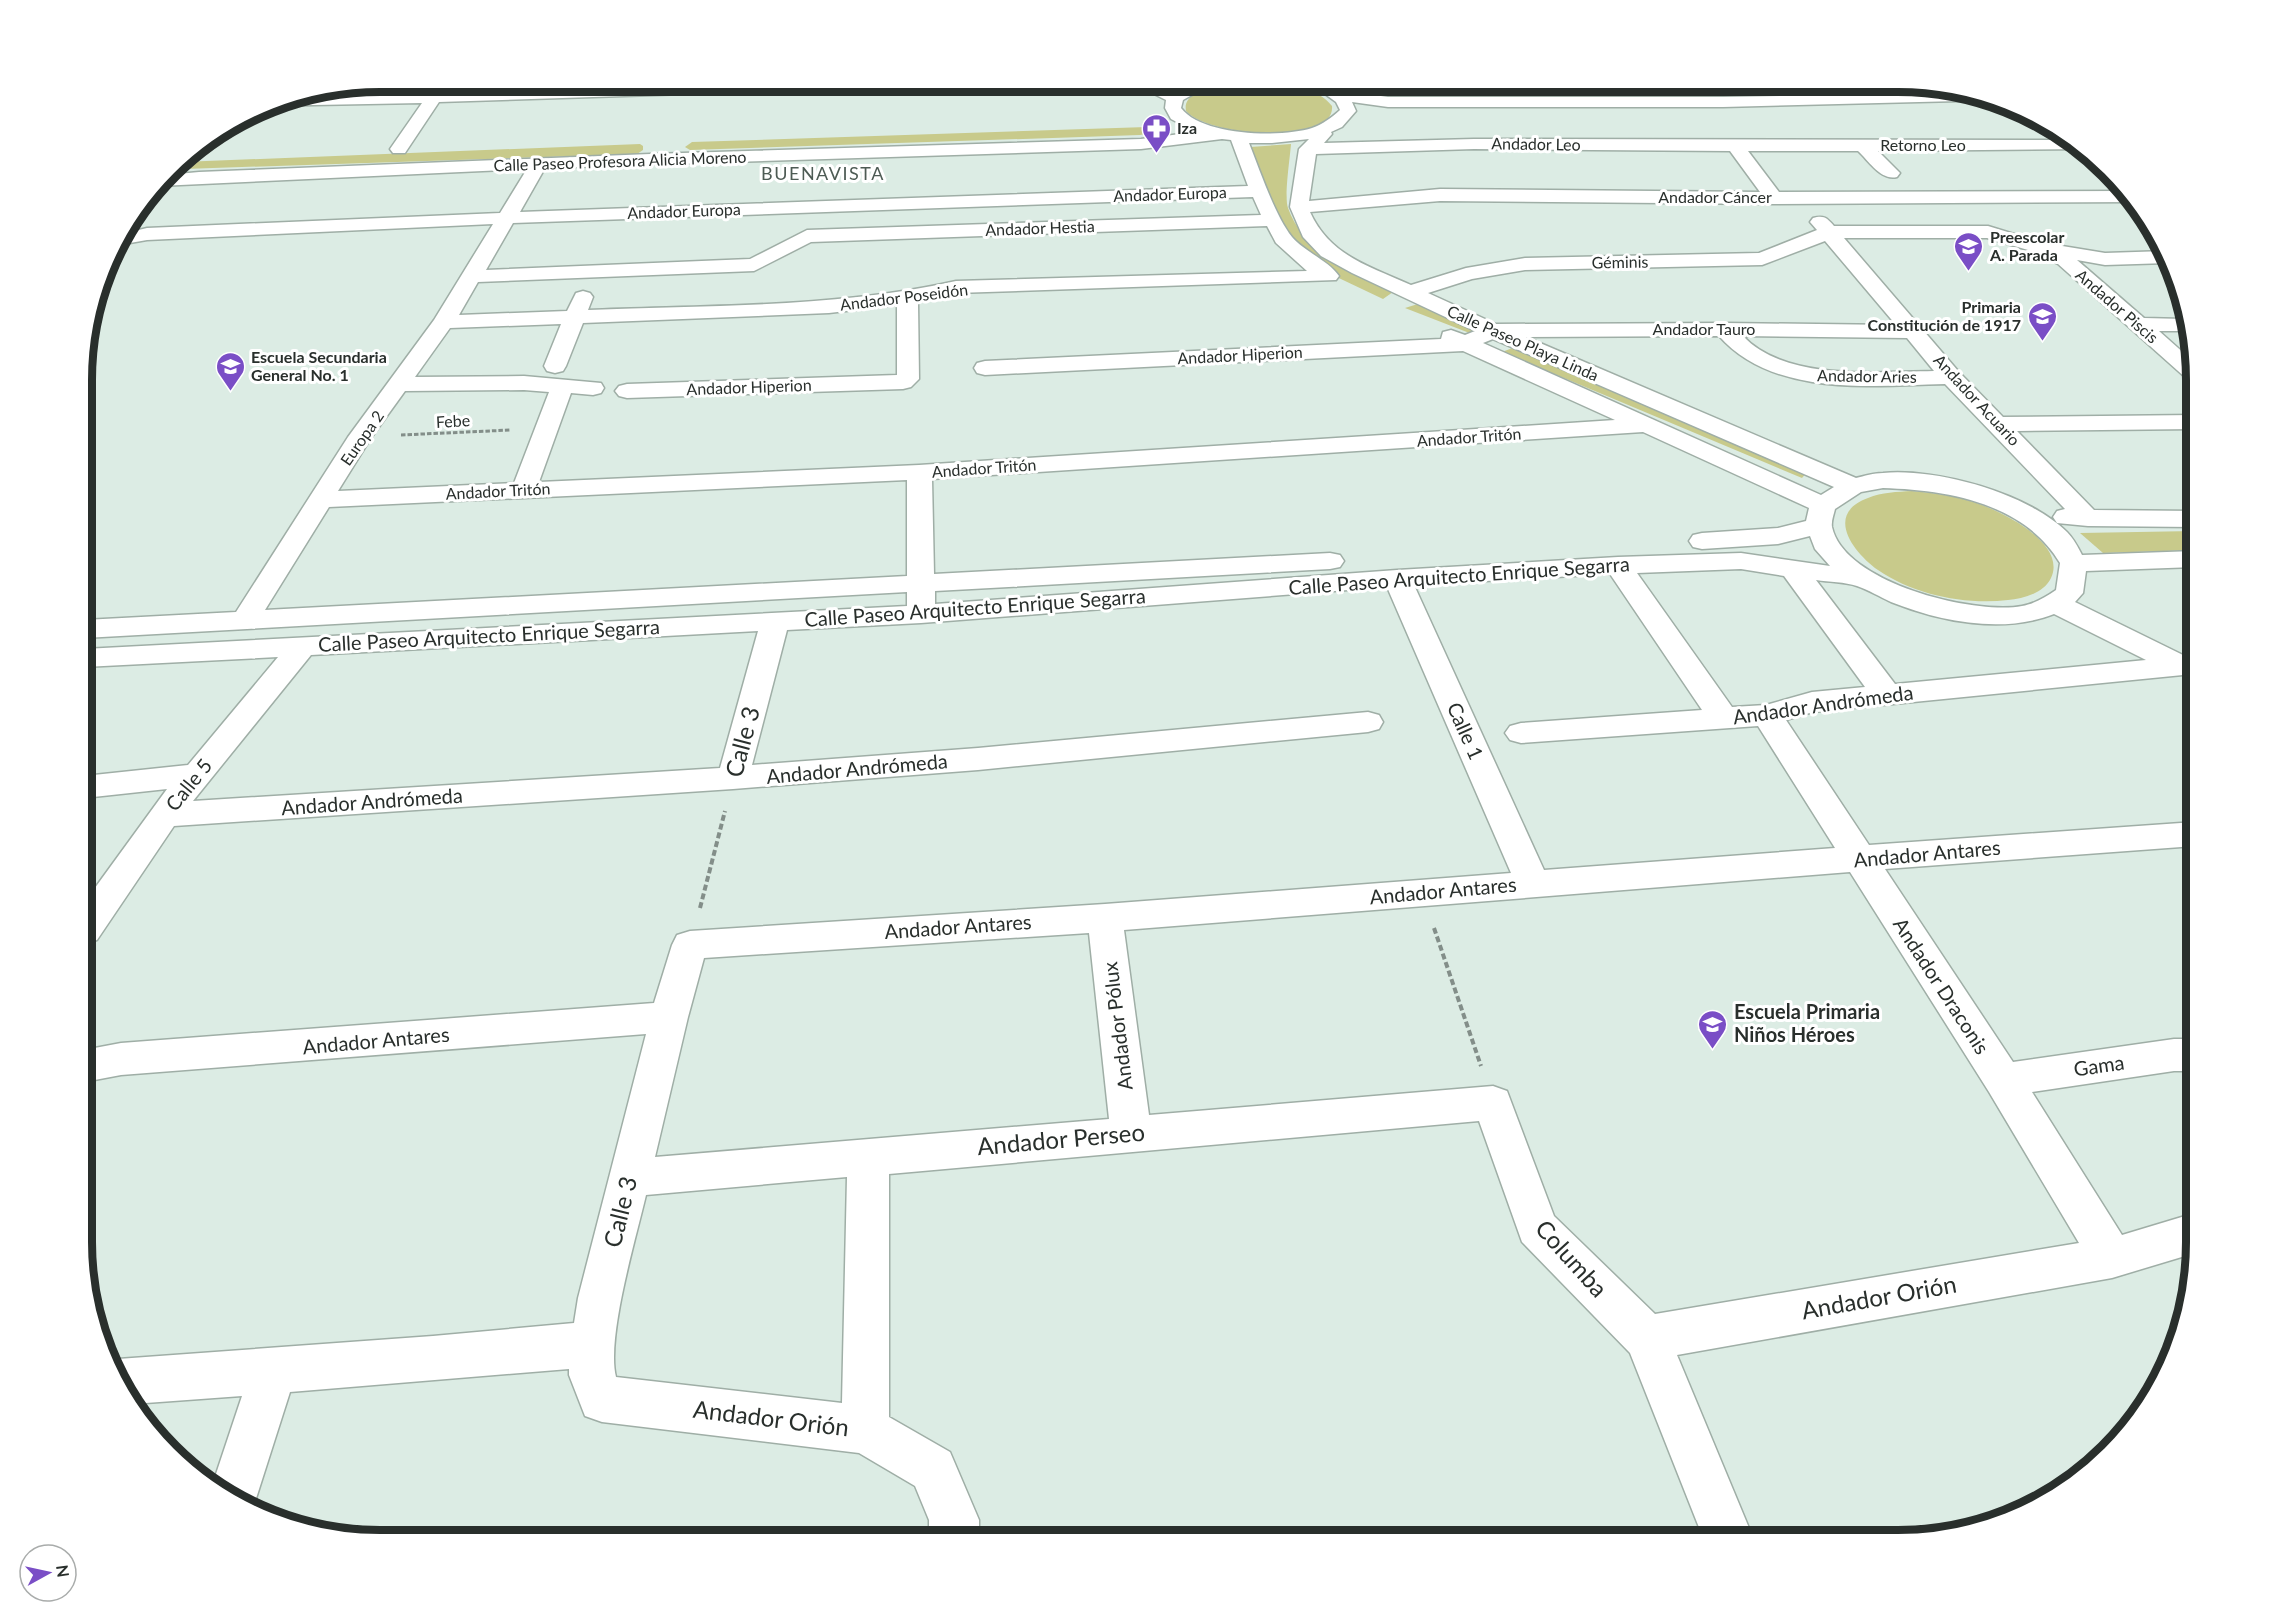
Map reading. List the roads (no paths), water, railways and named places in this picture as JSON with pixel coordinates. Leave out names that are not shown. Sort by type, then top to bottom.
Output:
[{"type":"street","points":[[423,148],[393,149],[432,92]]},
{"type":"street","points":[[302,102],[626,92]]},
{"type":"street","points":[[1161,92],[1175,98]]},
{"type":"street","points":[[1182,92],[1175,98],[1173,106],[1176,114],[1186,122]]},
{"type":"street","points":[[1333,92],[1349,100],[1388,102],[1723,102],[1954,97]]},
{"type":"street","points":[[1299,207],[1308,149],[1330,128],[1343,120],[1354,92]]},
{"type":"street","points":[[1496,101],[1515,92]]},
{"type":"street","points":[[1718,92],[1723,102],[1764,145]]},
{"type":"street","points":[[1915,92],[1933,97]]},
{"type":"street","points":[[1430,102],[1442,134]]},
{"type":"street","points":[[1162,123],[1186,122],[1229,135],[1272,138],[1304,135],[1330,128]]},
{"type":"street","name":"Andador Leo","points":[[1308,149],[1442,134],[1735,146],[1764,145]]},
{"type":"street","points":[[1229,135],[1283,239],[1305,260],[1329,276],[1371,298]]},
{"type":"street","name":"Calle Paseo Profesora Alicia Moreno","points":[[172,180],[650,159],[1141,144],[1229,135]]},
{"type":"street","points":[[650,159],[656,141]]},
{"type":"street","name":"Retorno Leo","points":[[1764,145],[2065,145]]},
{"type":"street","points":[[1862,145],[1891,173]]},
{"type":"street","points":[[1735,146],[1774,198]]},
{"type":"street","points":[[470,276],[754,265],[807,236],[813,206],[830,154]]},
{"type":"street","name":"Europa 2","points":[[244,621],[360,437],[444,322],[539,164]]},
{"type":"street","name":"Andador Europa","points":[[128,238],[147,234],[505,218],[1259,190]]},
{"type":"street","name":"Andador Cáncer","points":[[1299,207],[1440,195],[1774,198],[2120,197]]},
{"type":"street","points":[[1114,196],[1121,225]]},
{"type":"street","name":"Andador Acuario","points":[[1799,198],[1951,376],[2088,518]]},
{"type":"street","name":"Andador Piscis","points":[[1980,198],[2000,217],[2041,248],[2065,261],[2185,365]]},
{"type":"street","points":[[1004,200],[1006,228]]},
{"type":"street","name":"Calle Paseo Playa Linda","points":[[1299,207],[1310,233],[1328,252],[1493,331],[1853,486]]},
{"type":"street","name":"Andador Hestia","points":[[807,236],[1273,220]]},
{"type":"street","points":[[1830,232],[1988,232],[2041,248],[2105,259],[2158,257]]},
{"type":"street","name":"Géminis","points":[[1410,293],[1453,276],[1497,266],[1761,259],[1830,232]]},
{"type":"street","points":[[745,310],[754,265]]},
{"type":"street","points":[[524,489],[547,429],[575,316],[593,273]]},
{"type":"street","name":"Andador Poseidón","points":[[444,322],[829,307],[907,298],[956,287],[1329,276]]},
{"type":"street","name":"Andador Hiperion","points":[[627,391],[906,381],[908,379],[907,298]]},
{"type":"street","name":"Calle Paseo Playa Linda","points":[[1423,324],[1648,425],[1821,515]]},
{"type":"street","points":[[2138,324],[2180,325]]},
{"type":"street","name":"Andador Tauro","points":[[1493,331],[1725,328],[1915,332]]},
{"type":"street","name":"Andador Aries","points":[[1725,328],[1744,349],[1771,363],[1806,374],[1868,378],[1951,376]]},
{"type":"street","name":"Andador Hiperion","points":[[985,368],[1464,344],[1493,331]]},
{"type":"street","points":[[400,384],[512,383],[559,376],[593,388]]},
{"type":"street","points":[[1998,424],[2186,422]]},
{"type":"street","name":"Andador Tritón","points":[[319,501],[524,489],[919,472],[1648,425]]},
{"type":"street","points":[[919,472],[921,614]]},
{"type":"street","points":[[1853,486],[1883,480],[1918,480],[1957,487],[1995,499],[2029,516],[2058,538],[2073,563],[2062,598]]},
{"type":"street","name":"Calle Paseo Arquitecto Enrique Segarra","points":[[92,629],[1736,540],[1778,536],[1821,515],[1853,486]]},
{"type":"street","points":[[1821,515],[1826,544],[1841,562],[1864,579],[1912,602],[1966,614],[2018,615],[2062,598],[2186,660]]},
{"type":"street","points":[[2029,516],[2186,519]]},
{"type":"street","points":[[2073,563],[2186,559]]},
{"type":"street","name":"Calle Paseo Arquitecto Enrique Segarra","points":[[92,658],[921,614],[1397,578],[1618,565],[1741,561],[1864,579]]},
{"type":"street","points":[[1618,565],[1723,718]]},
{"type":"street","points":[[1792,567],[1887,695]]},
{"type":"street","name":"Calle 1","points":[[1397,578],[1533,884]]},
{"type":"street","name":"Calle 3","points":[[733,778],[775,621]]},
{"type":"street","name":"Calle 5","points":[[92,918],[164,815],[303,646]]},
{"type":"street","name":"Andador Andrómeda","points":[[1521,733],[1767,715],[1812,702],[2186,664]]},
{"type":"street","name":"Andador Draconis","points":[[1767,715],[2003,1080],[2112,1258]]},
{"type":"street","name":"Andador Andrómeda","points":[[164,815],[733,778],[978,759],[1368,722]]},
{"type":"street","points":[[92,786],[195,775]]},
{"type":"street","name":"Andador Antares","points":[[690,945],[1106,918],[2186,835]]},
{"type":"street","name":"Andador Pólux","points":[[1106,918],[1131,1134]]},
{"type":"street","name":"Calle 3","points":[[593,1344],[600,1298],[669,1017],[690,945]]},
{"type":"street","name":"Andador Antares","points":[[92,1065],[122,1059],[221,1054],[669,1017]]},
{"type":"street","name":"Gama","points":[[2003,1080],[2186,1055]]},
{"type":"street","name":"Andador Perseo","points":[[630,1178],[1493,1103]]},
{"type":"street","name":"Columba","points":[[1493,1103],[1537,1228],[1647,1338],[1724,1530]]},
{"type":"street","points":[[865,1430],[868,1158]]},
{"type":"street","name":"Andador Orión","points":[[1647,1338],[2112,1258],[2186,1236]]},
{"type":"street","points":[[127,1381],[433,1359],[593,1344]]},
{"type":"street","name":"Andador Orión","points":[[593,1344],[592,1375],[602,1399],[865,1430],[933,1469],[954,1530]]},
{"type":"street","points":[[235,1491],[274,1370]]},
{"type":"place","name":"Iza","points":[[1156,154]]},
{"type":"place","name":"Preescolar A. Parada","points":[[1969,272]]},
{"type":"place","name":"Primaria Constitución de 1917","points":[[2042,342]]},
{"type":"place","name":"Escuela Secundaria General No. 1","points":[[230,392]]},
{"type":"place","name":"Escuela Primaria Niños Héroes","points":[[1713,1050]]},
{"type":"district","name":"BUENAVISTA","points":[[823,174]]}]
